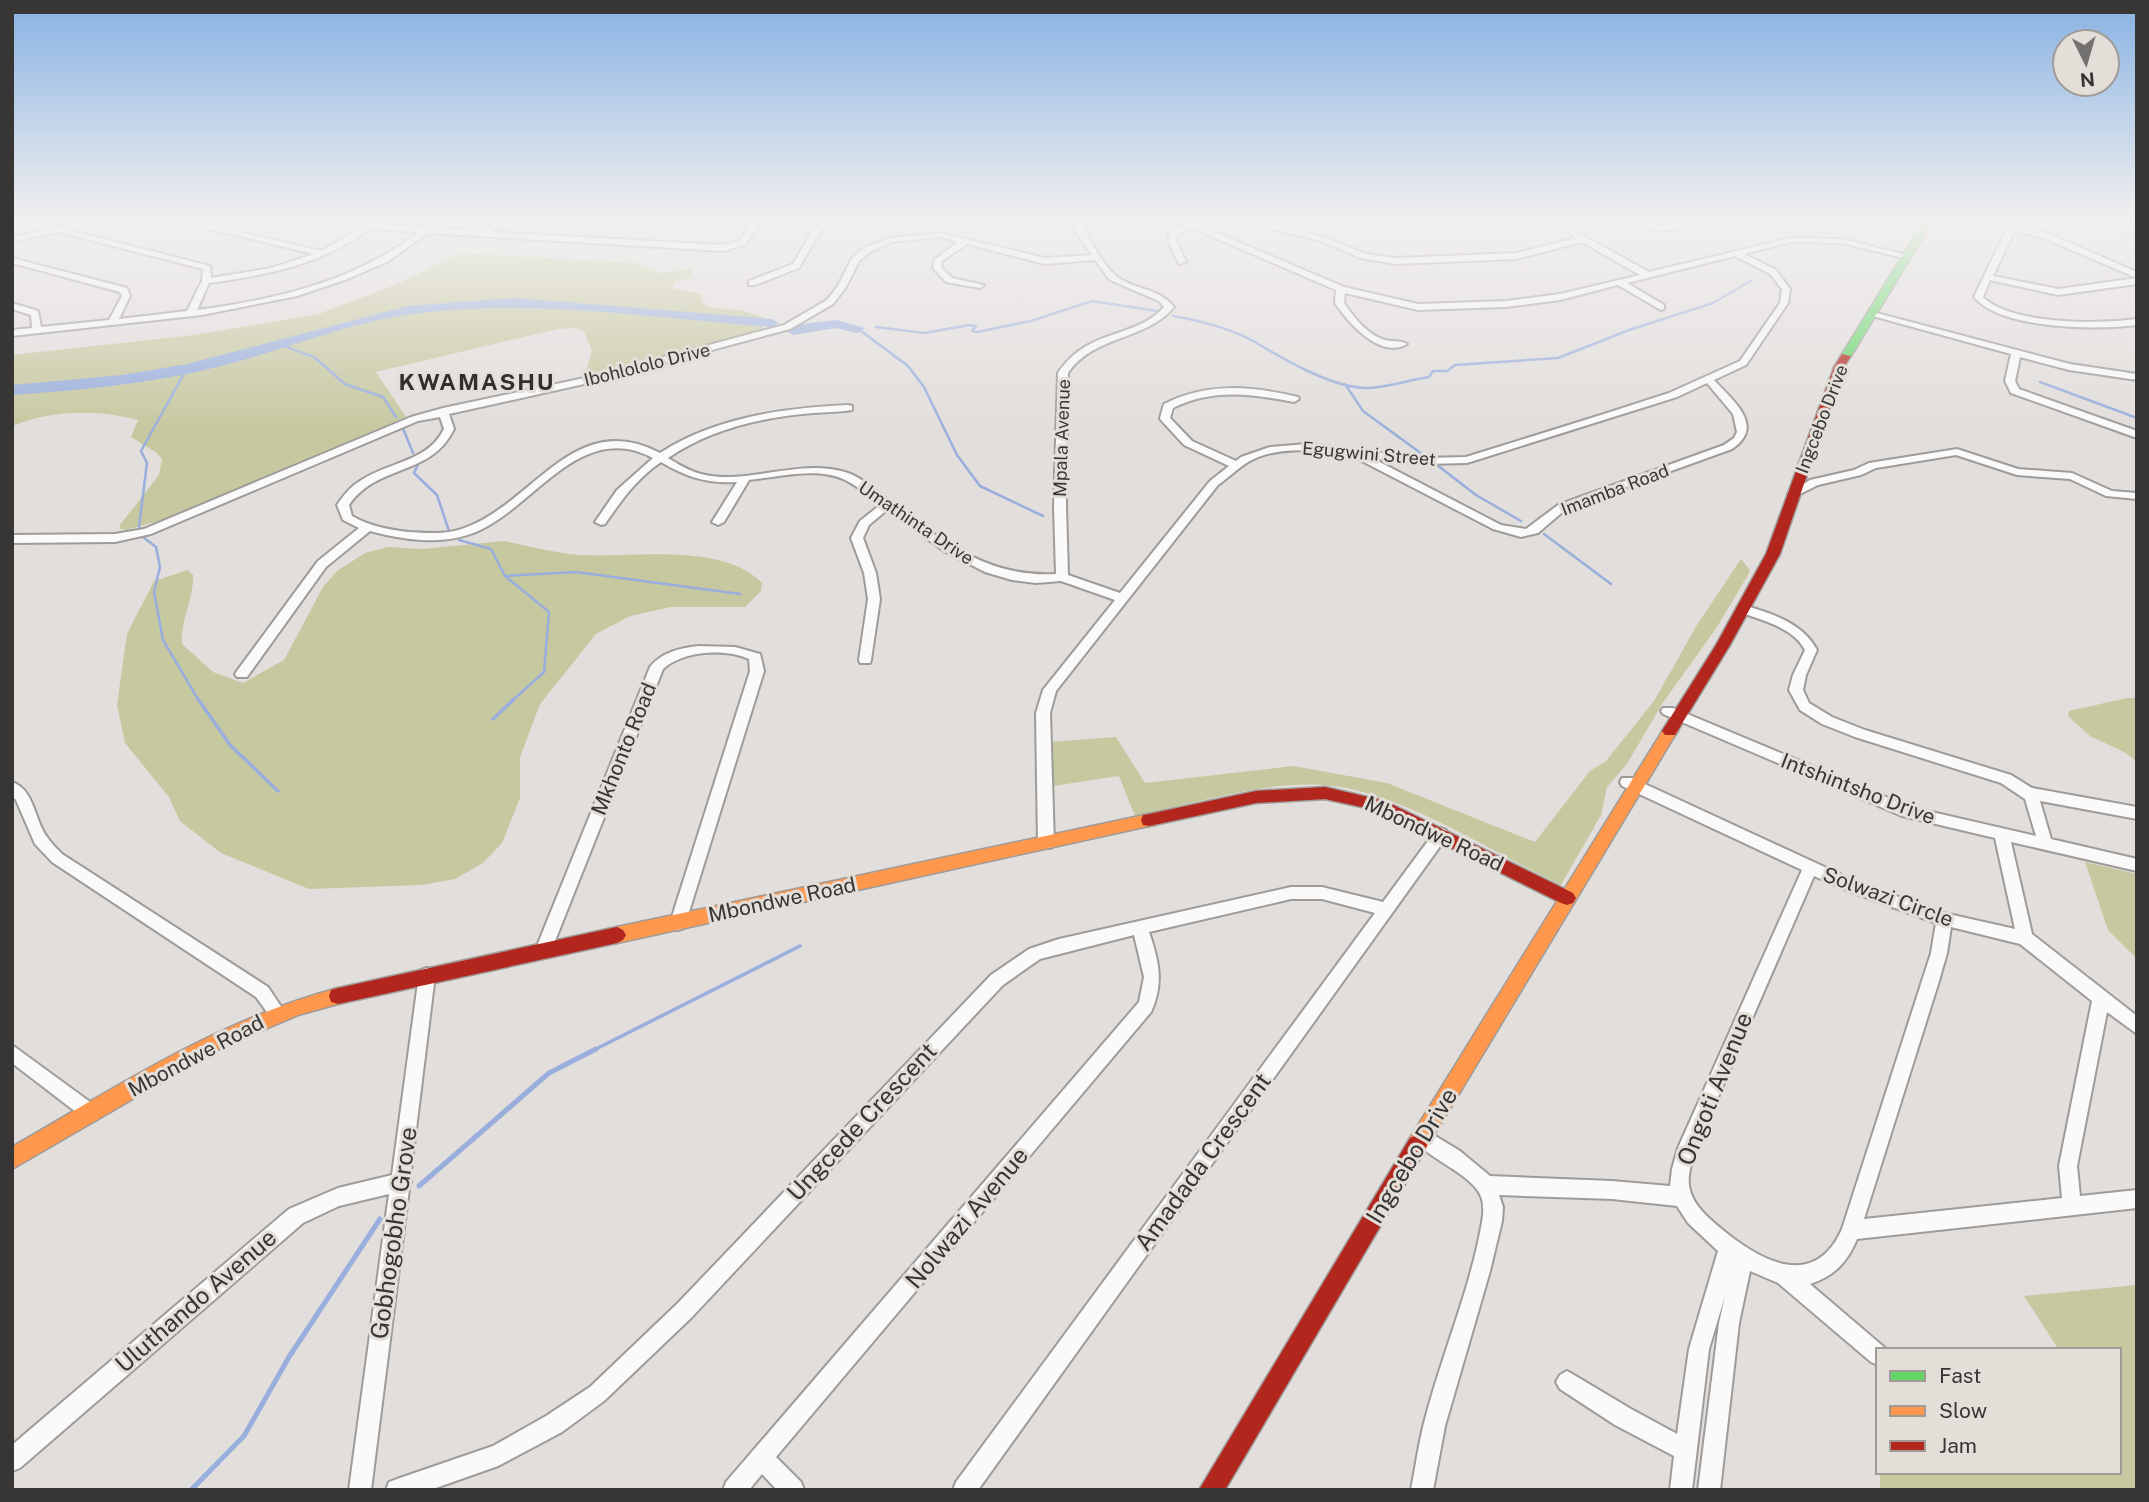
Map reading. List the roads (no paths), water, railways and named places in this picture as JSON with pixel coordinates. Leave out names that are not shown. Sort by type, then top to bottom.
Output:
[{"type":"main road","name":"Ingcebo Drive","points":[[1211,1490],[1422,1137],[1508,1001],[1674,714],[1743,609],[1773,554],[1839,367],[1887,289]]},
{"type":"main road","name":"Mbondwe Road","points":[[12,1159],[229,1034],[278,1014],[340,995],[1256,797],[1304,792],[1342,795],[1369,802],[1441,834],[1567,898]]},
{"type":"street","points":[[114,320],[126,296],[124,290],[121,289]]},
{"type":"street","points":[[192,311],[202,289]]},
{"type":"street","points":[[12,333],[192,311],[279,298],[307,289]]},
{"type":"street","name":"Ibohlololo Drive","points":[[12,539],[115,538],[147,531],[184,518],[367,437],[443,411],[590,380],[772,332],[800,322],[830,302],[840,289]]},
{"type":"street","name":"Mpala Avenue","points":[[1062,576],[1060,507],[1063,373],[1069,362],[1099,342],[1161,316],[1169,307],[1162,299],[1137,289]]},
{"type":"street","points":[[1341,289],[1389,302],[1432,307],[1544,300],[1593,289]]},
{"type":"street","points":[[1341,289],[1339,303],[1370,338],[1383,344],[1402,344]]},
{"type":"street","points":[[1630,289],[1661,307]]},
{"type":"street","name":"Egugwini Street","points":[[1046,844],[1042,723],[1045,700],[1055,682],[1214,483],[1236,464],[1262,452],[1290,447],[1422,461],[1474,458],[1663,399],[1709,380],[1746,359],[1784,303],[1786,289]]},
{"type":"street","points":[[1982,289],[1978,297],[1991,306],[2057,323],[2099,326],[2137,323]]},
{"type":"street","points":[[2043,289],[2057,292],[2078,289]]},
{"type":"street","points":[[12,306],[35,313],[37,330]]},
{"type":"street","points":[[1872,313],[2083,370],[2137,377]]},
{"type":"street","points":[[2016,353],[2010,381],[2015,391],[2137,435]]},
{"type":"street","name":"Imamba Road","points":[[1353,452],[1497,527],[1513,532],[1529,532],[1544,526],[1562,507],[1728,447],[1741,439],[1745,430],[1742,421],[1709,380]]},
{"type":"street","points":[[1236,464],[1185,442],[1166,418],[1168,406],[1199,393],[1217,389],[1249,391],[1294,399]]},
{"type":"street","points":[[601,522],[622,489],[659,458],[712,432],[758,417],[797,410],[848,408]]},
{"type":"street","points":[[242,674],[322,564],[367,528],[351,521],[344,514],[343,505],[347,496],[366,480],[438,447],[449,429],[443,411]]},
{"type":"street","name":"Umathinta Drive","points":[[367,528],[422,539],[454,537],[489,523],[558,468],[588,449],[626,444],[701,478],[836,473],[853,481],[984,569],[1020,579],[1062,576]]},
{"type":"street","points":[[1794,494],[1814,482],[1857,473],[1873,465],[1957,453],[2017,472],[2072,476],[2110,494],[2137,496]]},
{"type":"street","points":[[718,522],[745,478]]},
{"type":"street","points":[[865,660],[874,599],[870,573],[857,538],[864,523],[887,505]]},
{"type":"street","points":[[1062,576],[1121,598]]},
{"type":"street","points":[[1743,609],[1791,629],[1808,642],[1811,650],[1796,688],[1799,698],[1815,713],[1906,751],[1999,774],[2027,793],[2137,814]]},
{"type":"street","name":"Mkhonto Road","points":[[543,951],[657,667],[665,659],[683,652],[746,653],[755,657],[757,671],[678,923]]},
{"type":"street","name":"Intshintsho Drive","points":[[1674,714],[1907,812],[2137,865]]},
{"type":"street","name":"Solwazi Circle","points":[[1632,784],[1854,887],[1944,919],[2025,938],[2137,1026]]},
{"type":"street","points":[[12,787],[22,796],[45,848],[262,992],[278,1014]]},
{"type":"street","points":[[2027,793],[2039,816],[2045,844]]},
{"type":"street","name":"Amadada Crescent","points":[[964,1490],[1441,834]]},
{"type":"street","points":[[2002,835],[2025,938]]},
{"type":"street","name":"Ongoti Avenue","points":[[1810,868],[1688,1148],[1680,1175],[1682,1197],[1707,1230],[1736,1251],[1784,1275],[1876,1353]]},
{"type":"street","name":"Ungcede Crescent","points":[[397,1490],[498,1455],[554,1424],[597,1394],[685,1310],[966,1012],[1013,967],[1059,946],[1300,892],[1334,895],[1386,909]]},
{"type":"street","points":[[1784,1275],[1813,1273],[1827,1266],[1846,1244],[1853,1230],[1864,1185],[1933,974],[1944,919]]},
{"type":"street","name":"Nolwazi Avenue","points":[[734,1490],[1145,1007],[1150,998],[1153,980],[1140,928]]},
{"type":"street","name":"Gobhogobho Grove","points":[[360,1490],[427,975]]},
{"type":"street","points":[[2073,1206],[2067,1183],[2068,1166],[2101,998]]},
{"type":"street","points":[[12,1053],[91,1113]]},
{"type":"street","points":[[1422,1137],[1453,1157],[1486,1185],[1493,1208],[1490,1232],[1434,1426],[1422,1490]]},
{"type":"street","name":"Uluthando Avenue","points":[[12,1460],[296,1216],[338,1197],[402,1182]]},
{"type":"street","points":[[1486,1185],[1612,1190],[1682,1197]]},
{"type":"street","points":[[1853,1230],[2137,1199]]},
{"type":"street","points":[[1681,1490],[1699,1349],[1736,1251]]},
{"type":"street","points":[[1709,1490],[1736,1251]]},
{"type":"street","points":[[1567,1382],[1623,1417],[1686,1450]]},
{"type":"street","points":[[1689,1426],[1713,1437]]},
{"type":"street","points":[[763,1459],[793,1490]]},
{"type":"waterway","points":[[1345,385],[1373,388],[1429,377],[1433,371],[1447,371],[1455,365],[1558,358],[1629,330],[1713,303],[1737,289]]},
{"type":"waterway","points":[[876,327],[924,333],[970,325],[976,326],[972,331],[977,332],[1031,321],[1092,301],[1157,311]]},
{"type":"waterway","points":[[12,390],[122,380],[187,369],[367,319],[424,308],[515,302],[772,323]]},
{"type":"waterway","points":[[1173,316],[1236,333],[1293,364],[1345,385]]},
{"type":"waterway","points":[[793,330],[836,324],[857,328]]},
{"type":"waterway","points":[[857,328],[908,366],[924,387],[957,455],[980,486],[1043,516]]},
{"type":"waterway","points":[[281,345],[314,357],[345,384],[383,397],[396,417]]},
{"type":"waterway","points":[[139,527],[147,463],[141,451],[186,370]]},
{"type":"waterway","points":[[2040,382],[2137,418]]},
{"type":"waterway","points":[[1345,385],[1363,411],[1422,454]]},
{"type":"waterway","points":[[402,426],[413,453]]},
{"type":"waterway","points":[[419,462],[414,473],[437,495],[449,531]]},
{"type":"waterway","points":[[1437,465],[1476,495],[1521,521]]},
{"type":"waterway","points":[[1544,534],[1611,584]]},
{"type":"waterway","points":[[143,537],[156,547],[160,567],[154,592],[163,640],[199,701]]},
{"type":"waterway","points":[[459,540],[491,549],[505,576]]},
{"type":"waterway","points":[[505,576],[576,572],[740,594]]},
{"type":"waterway","points":[[505,576],[549,612],[544,672],[512,701]]},
{"type":"waterway","points":[[198,699],[230,745],[278,791]]},
{"type":"waterway","points":[[493,719],[514,699]]},
{"type":"waterway","points":[[592,1051],[800,946]]},
{"type":"waterway","points":[[419,1186],[549,1073],[596,1049]]},
{"type":"waterway","points":[[191,1490],[244,1436],[289,1357],[380,1219]]},
{"type":"district","name":"KWAMASHU","points":[[477,382]]}]
